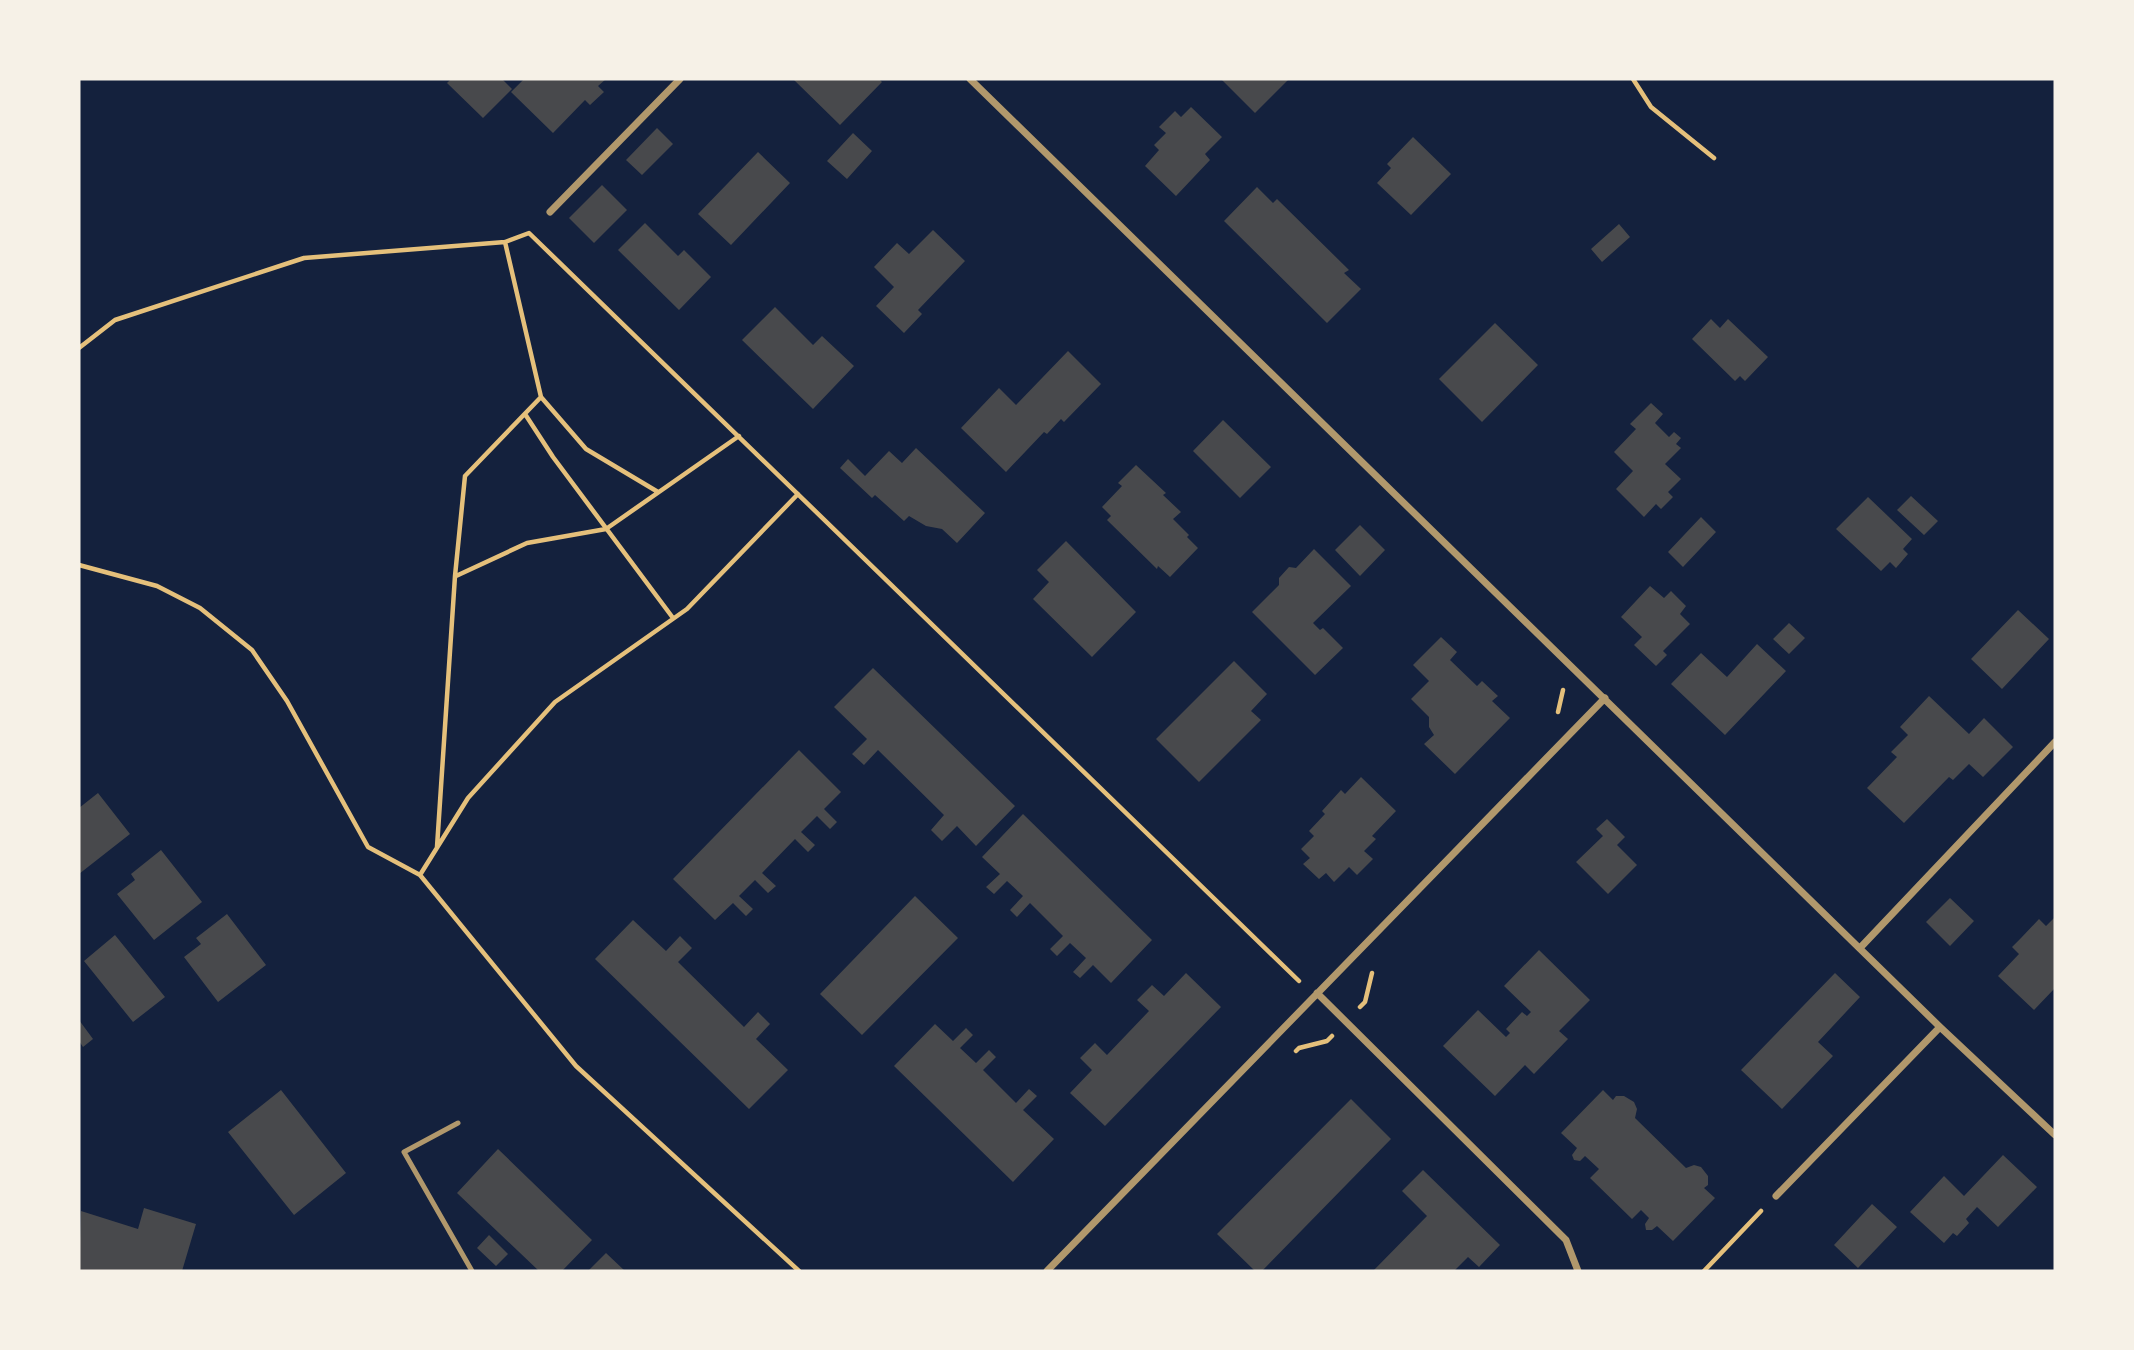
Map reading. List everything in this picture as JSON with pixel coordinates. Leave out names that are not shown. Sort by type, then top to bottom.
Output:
[{"type":"street","points":[[550,212],[680,79]]},
{"type":"street","points":[[970,79],[1940,1027],[2055,1135]]},
{"type":"street","points":[[1047,1271],[1605,698]]},
{"type":"street","points":[[1860,948],[2055,742]]},
{"type":"street","points":[[1317,993],[1566,1240],[1577,1271]]},
{"type":"street","points":[[1776,1196],[1940,1027]]},
{"type":"lane","points":[[458,1123],[404,1152],[472,1271]]},
{"type":"path","points":[[1633,79],[1651,107],[1714,158]]},
{"type":"path","points":[[79,348],[115,320],[304,258],[505,242],[529,233],[1295,978],[1317,993]]},
{"type":"path","points":[[505,242],[541,397],[586,449],[658,492]]},
{"type":"path","points":[[437,848],[455,576],[465,476],[541,397]]},
{"type":"path","points":[[525,414],[553,457],[673,618]]},
{"type":"path","points":[[455,576],[527,543],[606,528],[739,436]]},
{"type":"path","points":[[420,875],[468,798],[555,702],[687,609],[798,494]]},
{"type":"path","points":[[79,565],[157,586],[200,608],[252,650],[287,701],[368,847],[420,875],[576,1066],[799,1271]]},
{"type":"path","points":[[1704,1271],[1776,1196]]},
{"type":"building","points":[[451,79],[502,79],[512,89],[483,118],[447,83]]},
{"type":"building","points":[[524,79],[606,79],[598,86],[604,92],[590,105],[585,100],[553,133],[511,92]]},
{"type":"building","points":[[793,79],[879,79],[882,82],[840,125]]},
{"type":"building","points":[[1221,79],[1289,79],[1255,113]]},
{"type":"building","points":[[1191,107],[1222,137],[1205,154],[1210,160],[1176,196],[1145,166],[1159,150],[1154,145],[1166,133],[1159,127],[1175,111],[1181,117]]},
{"type":"building","points":[[657,128],[673,144],[642,175],[626,160]]},
{"type":"building","points":[[853,133],[872,151],[847,179],[827,161]]},
{"type":"building","points":[[1413,137],[1451,174],[1411,215],[1377,183],[1391,168],[1387,164]]},
{"type":"building","points":[[758,152],[790,183],[731,245],[698,214]]},
{"type":"building","points":[[602,185],[627,210],[594,243],[569,218]]},
{"type":"building","points":[[1257,187],[1273,203],[1277,199],[1349,270],[1344,273],[1361,289],[1327,323],[1224,221]]},
{"type":"building","points":[[645,223],[678,256],[684,250],[711,277],[679,310],[618,250]]},
{"type":"building","points":[[1619,224],[1630,237],[1602,262],[1591,249]]},
{"type":"building","points":[[933,230],[965,261],[918,310],[922,314],[904,333],[876,306],[894,287],[874,267],[897,243],[909,254]]},
{"type":"building","points":[[775,307],[813,345],[822,336],[854,366],[813,409],[742,340]]},
{"type":"building","points":[[1711,319],[1720,328],[1728,319],[1768,357],[1745,381],[1740,376],[1735,381],[1692,339]]},
{"type":"building","points":[[1495,323],[1538,365],[1482,422],[1439,379]]},
{"type":"building","points":[[1068,351],[1101,384],[1064,422],[1061,419],[1047,434],[1044,432],[1006,472],[961,428],[999,388],[1016,405]]},
{"type":"building","points":[[1651,403],[1663,414],[1655,423],[1669,437],[1674,432],[1681,438],[1676,444],[1681,448],[1665,464],[1681,479],[1668,492],[1673,497],[1661,509],[1656,504],[1644,517],[1616,489],[1633,471],[1614,452],[1636,429],[1630,424]]},
{"type":"building","points":[[1223,420],[1271,467],[1240,498],[1193,451]]},
{"type":"building","points":[[916,448],[985,513],[957,543],[942,529],[926,526],[909,516],[904,521],[875,495],[872,498],[840,468],[848,459],[865,476],[889,451],[902,463]]},
{"type":"building","points":[[1136,465],[1166,493],[1163,495],[1181,512],[1173,519],[1198,548],[1170,577],[1158,566],[1157,569],[1107,520],[1111,516],[1102,507],[1122,486],[1118,483]]},
{"type":"building","points":[[1911,496],[1938,521],[1924,535],[1897,510]]},
{"type":"building","points":[[1868,497],[1912,539],[1903,549],[1908,554],[1896,568],[1890,562],[1881,571],[1836,529]]},
{"type":"building","points":[[1701,517],[1716,532],[1683,567],[1668,552]]},
{"type":"building","points":[[1360,525],[1385,550],[1360,576],[1335,550]]},
{"type":"building","points":[[1066,541],[1136,612],[1092,657],[1033,599],[1049,582],[1037,570]]},
{"type":"building","points":[[1314,549],[1351,586],[1313,623],[1320,630],[1323,628],[1343,648],[1315,675],[1252,612],[1279,585],[1279,578],[1289,567],[1296,568]]},
{"type":"building","points":[[1650,586],[1664,598],[1671,591],[1686,606],[1680,614],[1690,624],[1663,651],[1667,655],[1656,666],[1634,645],[1642,637],[1621,617]]},
{"type":"building","points":[[2018,610],[2049,639],[2002,689],[1971,659]]},
{"type":"building","points":[[1789,623],[1805,638],[1789,654],[1773,639]]},
{"type":"building","points":[[1441,637],[1457,652],[1450,660],[1477,686],[1482,681],[1498,696],[1492,701],[1510,718],[1455,774],[1424,744],[1434,735],[1429,727],[1429,717],[1411,699],[1429,681],[1413,665]]},
{"type":"building","points":[[1757,644],[1786,671],[1725,735],[1671,684],[1701,653],[1727,677]]},
{"type":"building","points":[[1234,661],[1267,694],[1251,711],[1261,720],[1199,782],[1156,739]]},
{"type":"building","points":[[873,668],[1015,806],[976,846],[957,826],[942,841],[931,830],[944,815],[878,750],[864,765],[852,754],[867,739],[834,707]]},
{"type":"building","points":[[1929,696],[1969,734],[1984,718],[2013,747],[1983,777],[1969,764],[1953,780],[1949,777],[1904,823],[1867,788],[1897,757],[1891,752],[1908,735],[1900,727]]},
{"type":"building","points":[[799,750],[841,792],[824,809],[837,822],[830,829],[817,816],[801,832],[815,845],[808,852],[795,839],[762,873],[776,886],[768,893],[755,880],[739,896],[753,909],[746,916],[733,903],[715,920],[673,879]]},
{"type":"building","points":[[1361,777],[1396,811],[1372,836],[1376,839],[1364,851],[1373,859],[1357,875],[1349,867],[1334,882],[1326,873],[1319,879],[1303,864],[1310,858],[1301,849],[1314,836],[1309,831],[1325,814],[1322,811],[1341,790],[1345,794]]},
{"type":"building","points":[[98,793],[130,834],[79,874],[79,808]]},
{"type":"building","points":[[1023,814],[1152,940],[1111,983],[1093,965],[1080,978],[1073,972],[1086,958],[1070,943],[1057,956],[1050,949],[1063,936],[1030,903],[1017,917],[1010,910],[1023,896],[1007,881],[994,894],[986,887],[1000,874],[982,857]]},
{"type":"building","points":[[1607,819],[1625,837],[1617,845],[1637,865],[1608,894],[1576,862],[1603,836],[1596,829]]},
{"type":"building","points":[[161,850],[202,902],[154,940],[117,894],[135,880],[131,874]]},
{"type":"building","points":[[915,896],[958,938],[862,1035],[820,994]]},
{"type":"building","points":[[1950,898],[1974,921],[1950,946],[1926,922]]},
{"type":"building","points":[[227,914],[266,965],[218,1002],[184,957],[201,944],[196,938]]},
{"type":"building","points":[[2055,917],[2055,988],[2034,1010],[1998,976],[2019,954],[2012,947],[2039,919],[2046,926]]},
{"type":"building","points":[[633,920],[666,951],[680,936],[692,948],[678,962],[744,1027],[758,1012],[770,1024],[756,1039],[788,1070],[749,1109],[595,959]]},
{"type":"building","points":[[115,935],[165,997],[133,1022],[84,961]]},
{"type":"building","points":[[1539,950],[1590,1000],[1559,1031],[1568,1039],[1534,1074],[1525,1065],[1495,1096],[1443,1046],[1478,1010],[1506,1037],[1510,1033],[1506,1029],[1522,1012],[1527,1016],[1531,1012],[1504,986]]},
{"type":"building","points":[[1186,973],[1221,1007],[1105,1126],[1070,1093],[1092,1070],[1080,1058],[1095,1043],[1107,1055],[1149,1011],[1137,1000],[1152,985],[1164,996]]},
{"type":"building","points":[[1835,973],[1860,997],[1818,1042],[1833,1056],[1782,1109],[1741,1070]]},
{"type":"building","points":[[79,1020],[93,1039],[83,1047],[79,1041]]},
{"type":"building","points":[[935,1024],[953,1041],[966,1028],[973,1035],[960,1048],[976,1063],[989,1050],[996,1057],[983,1070],[1016,1103],[1029,1089],[1037,1096],[1023,1110],[1054,1139],[1013,1182],[894,1066]]},
{"type":"building","points":[[281,1090],[346,1173],[294,1215],[228,1132]]},
{"type":"building","points":[[1603,1090],[1613,1100],[1616,1096],[1624,1096],[1634,1102],[1637,1109],[1635,1118],[1686,1168],[1694,1165],[1701,1167],[1708,1176],[1708,1185],[1704,1188],[1715,1198],[1673,1241],[1657,1226],[1646,1230],[1645,1224],[1649,1218],[1641,1210],[1632,1219],[1590,1178],[1599,1169],[1585,1156],[1580,1161],[1574,1160],[1572,1155],[1577,1148],[1561,1133]]},
{"type":"building","points":[[1351,1099],[1391,1139],[1262,1271],[1255,1271],[1217,1234]]},
{"type":"building","points":[[498,1149],[592,1240],[562,1271],[539,1271],[457,1193]]},
{"type":"building","points":[[2003,1155],[2037,1187],[1998,1227],[1977,1207],[1966,1219],[1969,1223],[1957,1236],[1953,1233],[1944,1243],[1910,1212],[1944,1176],[1964,1196]]},
{"type":"building","points":[[1423,1170],[1500,1245],[1479,1267],[1468,1257],[1454,1271],[1373,1271],[1427,1216],[1402,1191]]},
{"type":"building","points":[[1872,1204],[1897,1227],[1858,1268],[1834,1245]]},
{"type":"building","points":[[144,1208],[196,1224],[182,1271],[79,1270],[81,1211],[138,1229]]},
{"type":"building","points":[[489,1235],[508,1254],[496,1266],[477,1248]]},
{"type":"building","points":[[606,1253],[625,1271],[588,1271]]}]
